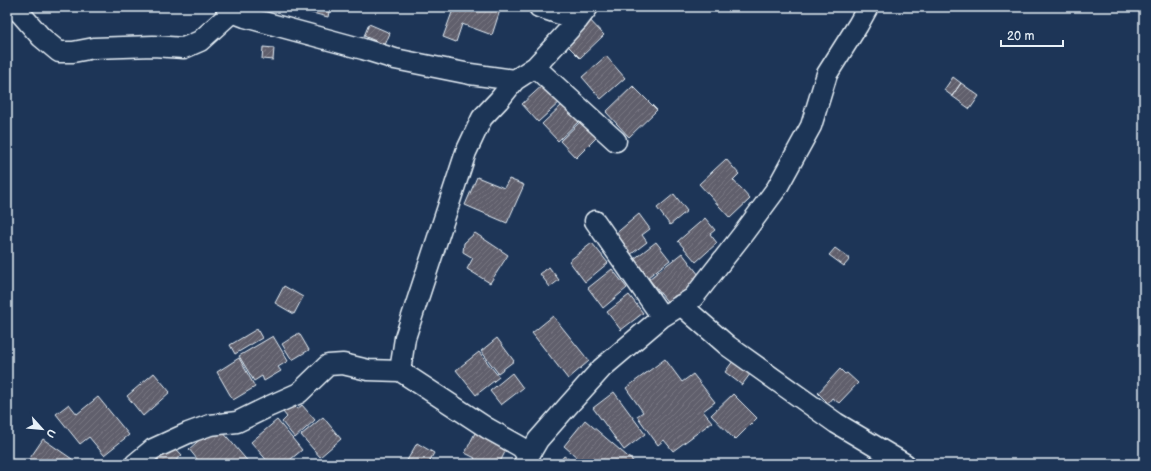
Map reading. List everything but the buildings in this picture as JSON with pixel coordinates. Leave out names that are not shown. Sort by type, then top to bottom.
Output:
[{"type":"street","points":[[13,7],[41,37],[59,52],[73,52],[94,48],[153,46],[184,48],[200,41],[229,9],[245,17],[395,59],[470,74],[515,80]]},
{"type":"street","points":[[539,7],[583,13]]},
{"type":"street","points":[[526,460],[538,440],[602,368],[662,317],[693,298],[743,234],[777,188],[811,126],[827,74],[868,7]]},
{"type":"street","points":[[400,371],[405,338],[466,152],[482,118],[500,100],[515,80],[535,66],[583,13]]},
{"type":"street","points":[[535,66],[616,141]]},
{"type":"street","points":[[594,221],[662,317]]},
{"type":"street","points":[[681,304],[728,346],[836,423],[905,464]]},
{"type":"street","points":[[135,464],[153,448],[210,425],[237,422],[299,393],[328,365],[343,364],[368,370],[400,371],[487,428],[520,447],[526,460]]}]
